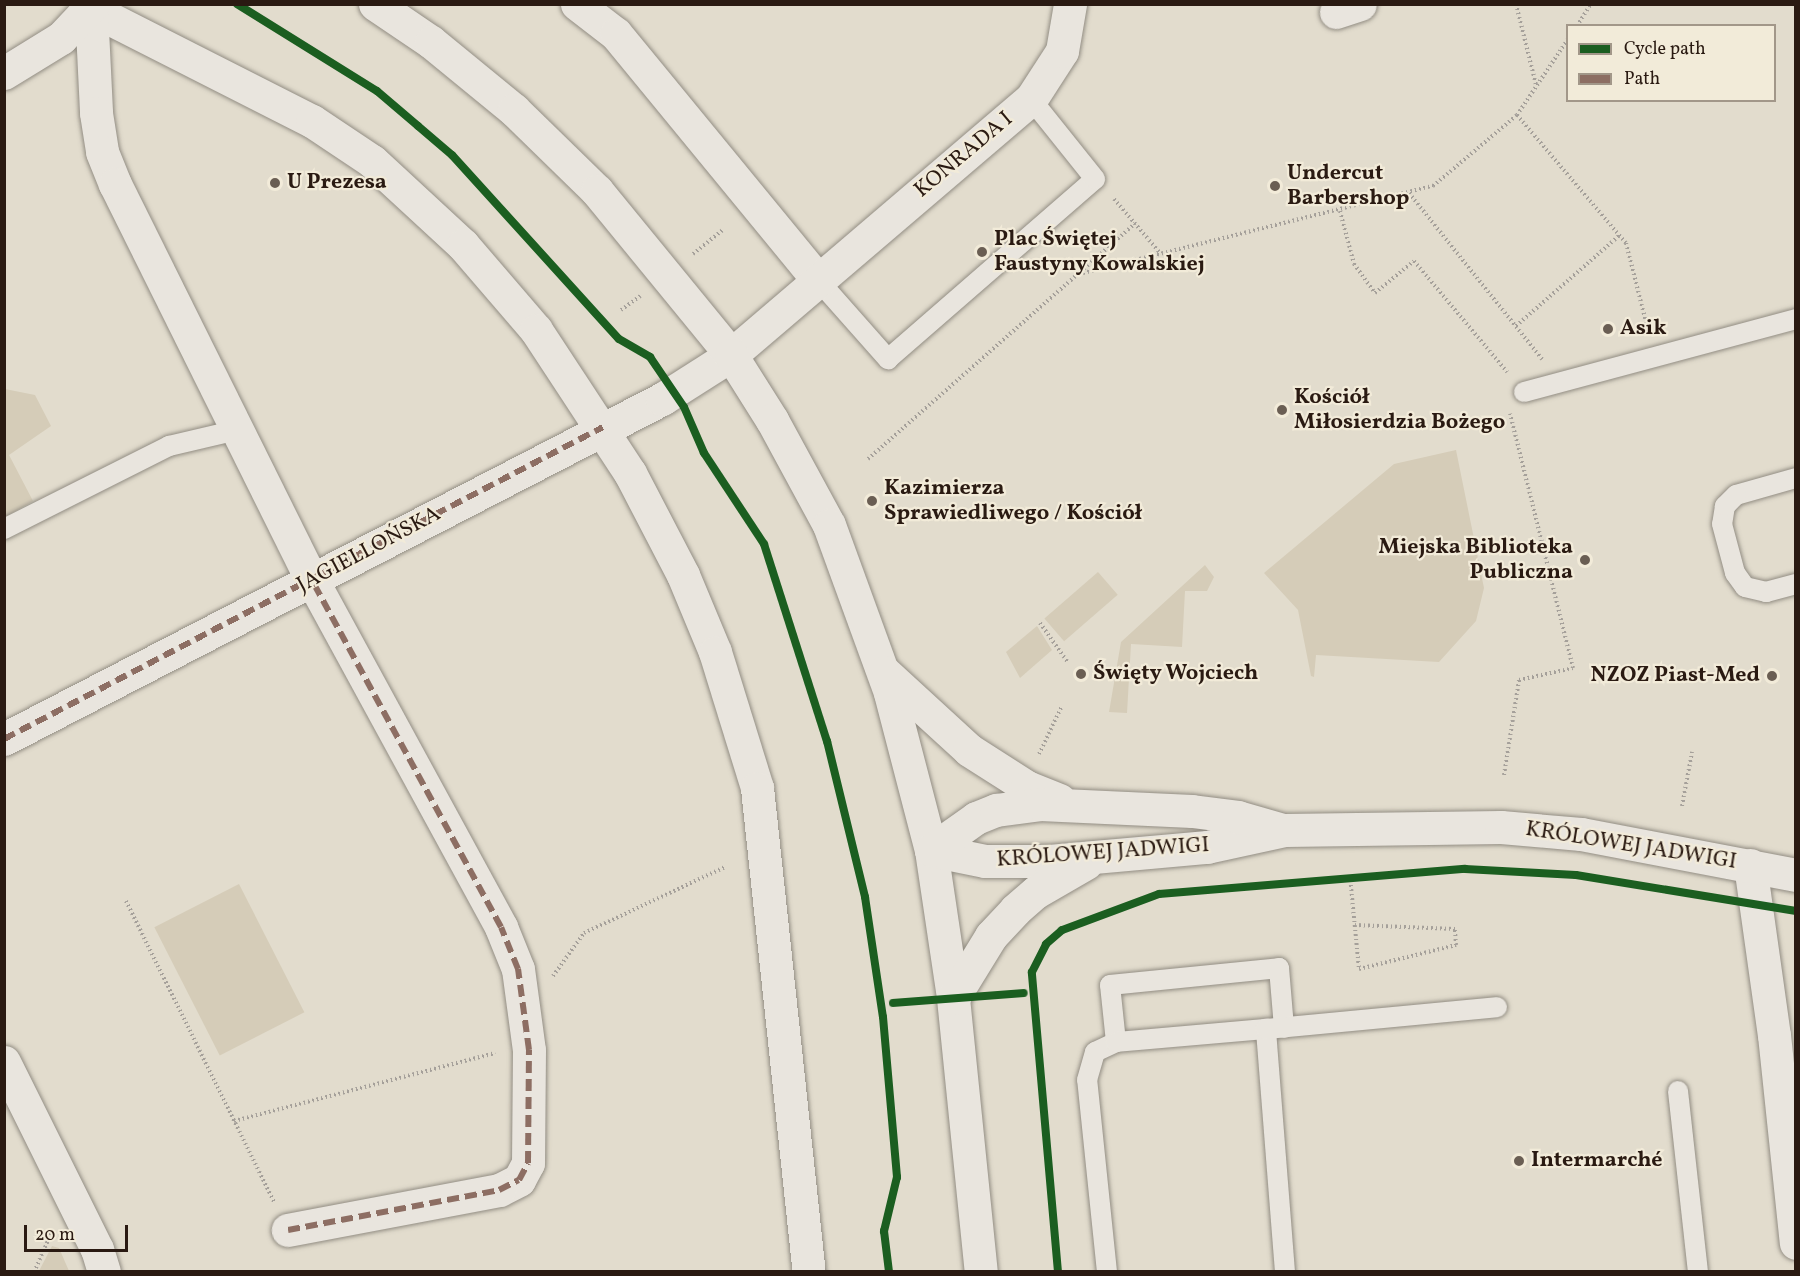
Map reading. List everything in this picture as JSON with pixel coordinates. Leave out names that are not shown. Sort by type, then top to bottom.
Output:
[{"type":"street","points":[[375,4],[431,42],[557,151],[668,274],[731,356],[772,420],[829,525],[883,670],[930,850],[953,998],[981,1272]]},
{"type":"street","points":[[578,4],[616,34],[818,280]]},
{"type":"street","name":"KONRADA I","points":[[731,356],[1031,99],[1062,51],[1070,4]]},
{"type":"street","points":[[4,73],[61,38],[92,7]]},
{"type":"street","points":[[92,7],[312,121],[372,161],[463,245],[536,330],[603,427],[683,575],[738,717],[758,789],[808,1272]]},
{"type":"street","points":[[92,7],[102,152],[115,184],[312,580],[501,927],[518,969],[527,1041],[528,1163],[519,1180],[499,1190],[288,1230]]},
{"type":"street","name":"JAGIELLOŃSKA","points":[[4,739],[603,427],[662,399],[731,356]]},
{"type":"street","points":[[883,670],[969,750],[1027,787],[1073,804]]},
{"type":"street","name":"KRÓLOWEJ JADWIGI","points":[[930,850],[961,826],[996,810],[1073,804],[1223,814],[1285,830]]},
{"type":"street","name":"KRÓLOWEJ JADWIGI","points":[[930,850],[985,861],[1099,857],[1207,847],[1285,830],[1502,827],[1581,834],[1796,875]]},
{"type":"street","points":[[953,998],[991,936],[1015,910],[1052,882],[1099,857]]},
{"type":"street","points":[[1750,865],[1774,1035],[1796,1243]]},
{"type":"street","points":[[4,1062],[97,1249],[104,1272]]},
{"type":"lane","points":[[818,280],[888,359],[1095,179],[1031,99]]},
{"type":"lane","points":[[1524,392],[1796,320]]},
{"type":"lane","points":[[4,529],[169,446],[237,430]]},
{"type":"lane","points":[[1796,478],[1736,495],[1725,506],[1722,525],[1735,573],[1745,587],[1766,592],[1796,584]]},
{"type":"lane","points":[[1116,1042],[1110,985],[1279,968],[1275,1028],[1285,1272]]},
{"type":"lane","points":[[1107,1272],[1087,1080],[1095,1052],[1116,1042],[1497,1007]]},
{"type":"lane","points":[[1678,1091],[1698,1272]]},
{"type":"path","points":[[1515,4],[1537,85]]},
{"type":"path","points":[[1578,24],[1591,4]]},
{"type":"path","points":[[1083,273],[1340,211],[1433,186],[1517,115],[1566,42]]},
{"type":"path","points":[[1517,115],[1626,243],[1655,357]]},
{"type":"path","points":[[1095,179],[1161,254]]},
{"type":"path","points":[[1409,193],[1561,382]]},
{"type":"path","points":[[1340,211],[1354,264],[1375,293],[1414,261],[1524,392],[1509,416],[1573,668],[1519,680],[1504,775]]},
{"type":"path","points":[[868,459],[1083,273],[1136,224]]},
{"type":"path","points":[[1516,326],[1620,235]]},
{"type":"path","points":[[1040,623],[1067,661]]},
{"type":"path","points":[[1037,760],[1062,706]]},
{"type":"path","points":[[1682,806],[1692,752]]},
{"type":"path","points":[[547,984],[584,933],[725,867]]},
{"type":"path","points":[[1350,876],[1359,969],[1456,945],[1455,929],[1355,925]]},
{"type":"path","points":[[1339,877],[1360,876]]},
{"type":"path","points":[[126,901],[288,1230]]},
{"type":"path","points":[[234,1121],[455,1066],[527,1041]]},
{"type":"path","points":[[34,1272],[55,1224]]},
{"type":"shaded area","points":[[5,389],[35,395],[51,426],[9,455],[33,501],[5,517]]},
{"type":"shaded area","points":[[1456,450],[1484,588],[1476,621],[1439,662],[1316,655],[1314,677],[1311,676],[1298,610],[1264,573],[1394,464]]},
{"type":"shaded area","points":[[1205,565],[1214,577],[1207,591],[1185,591],[1182,647],[1131,644],[1127,713],[1109,712],[1121,642]]},
{"type":"shaded area","points":[[1098,572],[1118,595],[1064,641],[1044,619]]},
{"type":"shaded area","points":[[1037,626],[1052,650],[1020,678],[1006,652]]},
{"type":"shaded area","points":[[239,884],[304,1012],[220,1055],[154,927]]},
{"type":"shaded area","points":[[52,1246],[59,1248],[69,1271],[39,1271]]},
{"type":"marked path","points":[[4,739],[603,427]]},
{"type":"marked path","points":[[288,1230],[499,1190],[519,1180],[528,1163],[529,1050],[518,969],[501,927],[312,580]]},
{"type":"cycle path","points":[[237,4],[377,91],[452,155],[619,339],[650,357],[684,407],[704,453],[764,544],[827,741],[865,897],[883,1017],[897,1177],[884,1231],[889,1272]]},
{"type":"cycle path","points":[[1058,1272],[1032,972],[1046,944],[1062,930],[1159,894],[1465,869],[1576,875],[1796,911]]},
{"type":"cycle path","points":[[893,1003],[1024,993]]},
{"type":"place","name":"U Prezesa","points":[[275,183]]},
{"type":"place","name":"Undercut Barbershop","points":[[1275,186]]},
{"type":"place","name":"Plac Świętej Faustyny Kowalskiej","points":[[982,252]]},
{"type":"place","name":"Asik","points":[[1608,329]]},
{"type":"place","name":"Kościół Miłosierdzia Bożego","points":[[1282,410]]},
{"type":"place","name":"Kazimierza Sprawiedliwego / Kościół","points":[[872,501]]},
{"type":"place","name":"Miejska Biblioteka Publiczna","points":[[1585,560]]},
{"type":"place","name":"Święty Wojciech","points":[[1081,674]]},
{"type":"place","name":"NZOZ Piast-Med","points":[[1772,676]]},
{"type":"place","name":"Intermarché","points":[[1519,1161]]}]
